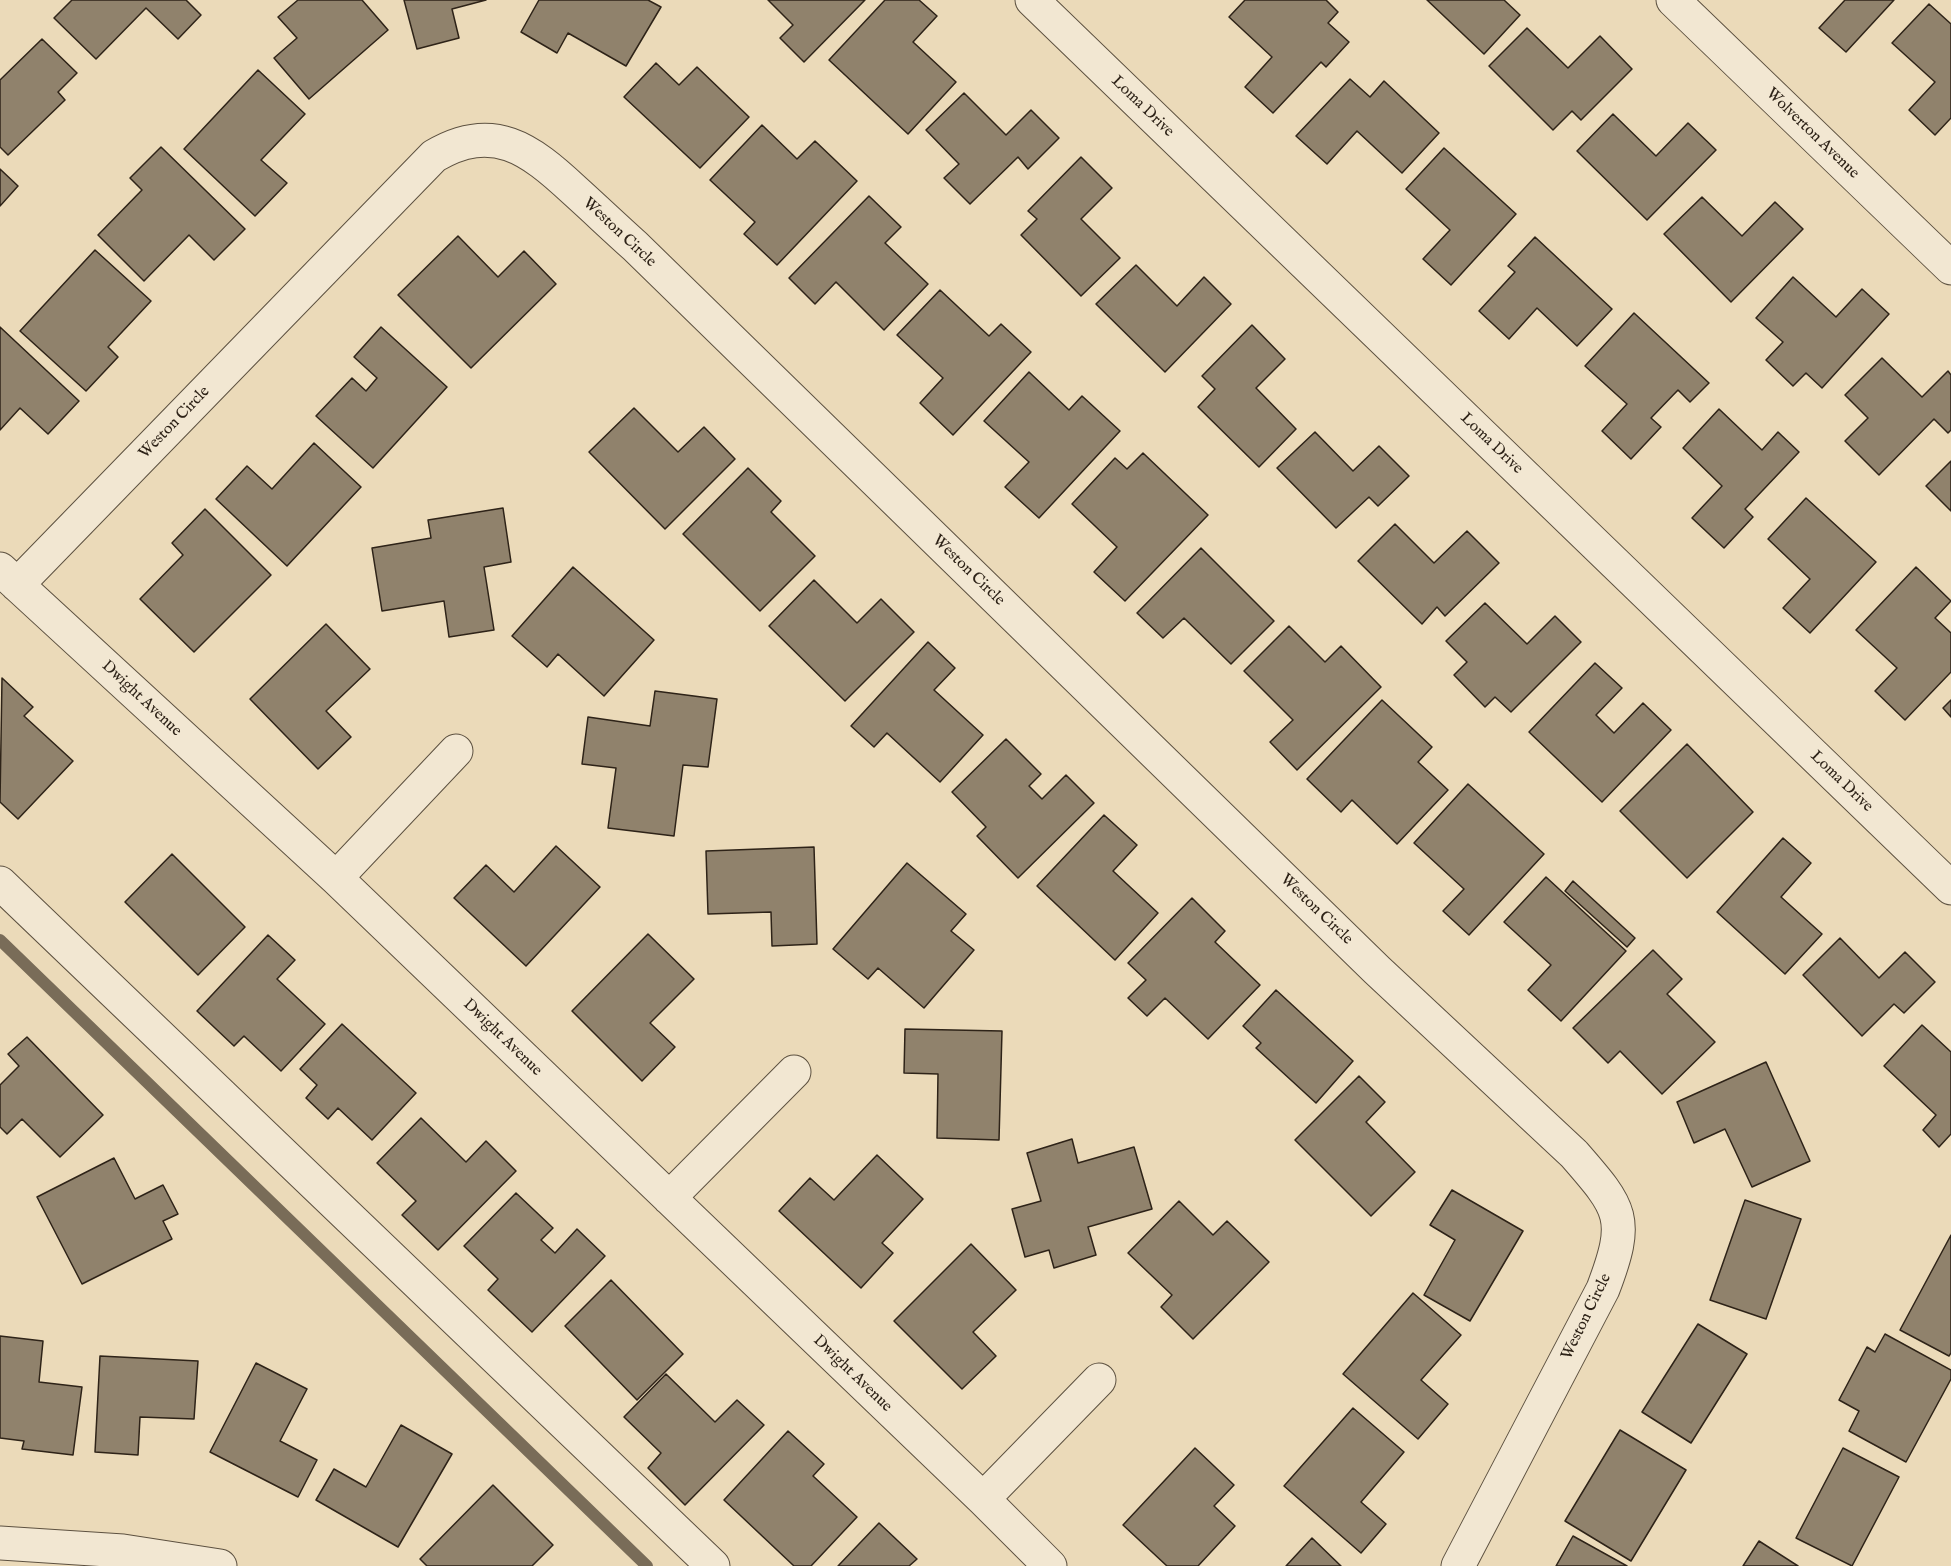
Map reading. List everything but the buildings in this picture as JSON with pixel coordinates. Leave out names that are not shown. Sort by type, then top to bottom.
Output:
[{"type":"street","name":"Loma Drive","points":[[1032,0],[1951,888]]},
{"type":"street","name":"Wolverton Avenue","points":[[1673,0],[1951,268]]},
{"type":"street","name":"Weston Circle","points":[[9,577],[434,156],[453,145],[479,139],[519,146],[541,160],[635,246],[1377,970],[1574,1154],[1601,1186],[1618,1213],[1619,1239],[1607,1280],[1458,1566]]},
{"type":"street","name":"Dwight Avenue","points":[[9,577],[336,878],[984,1499],[1050,1566]]},
{"type":"street","points":[[336,878],[456,751]]},
{"type":"street","points":[[0,883],[712,1566]]},
{"type":"street","points":[[669,1198],[794,1072]]},
{"type":"street","points":[[984,1499],[1099,1380]]},
{"type":"street","points":[[0,1543],[123,1551],[220,1566]]},
{"type":"waterway","points":[[0,940],[647,1566]]}]
